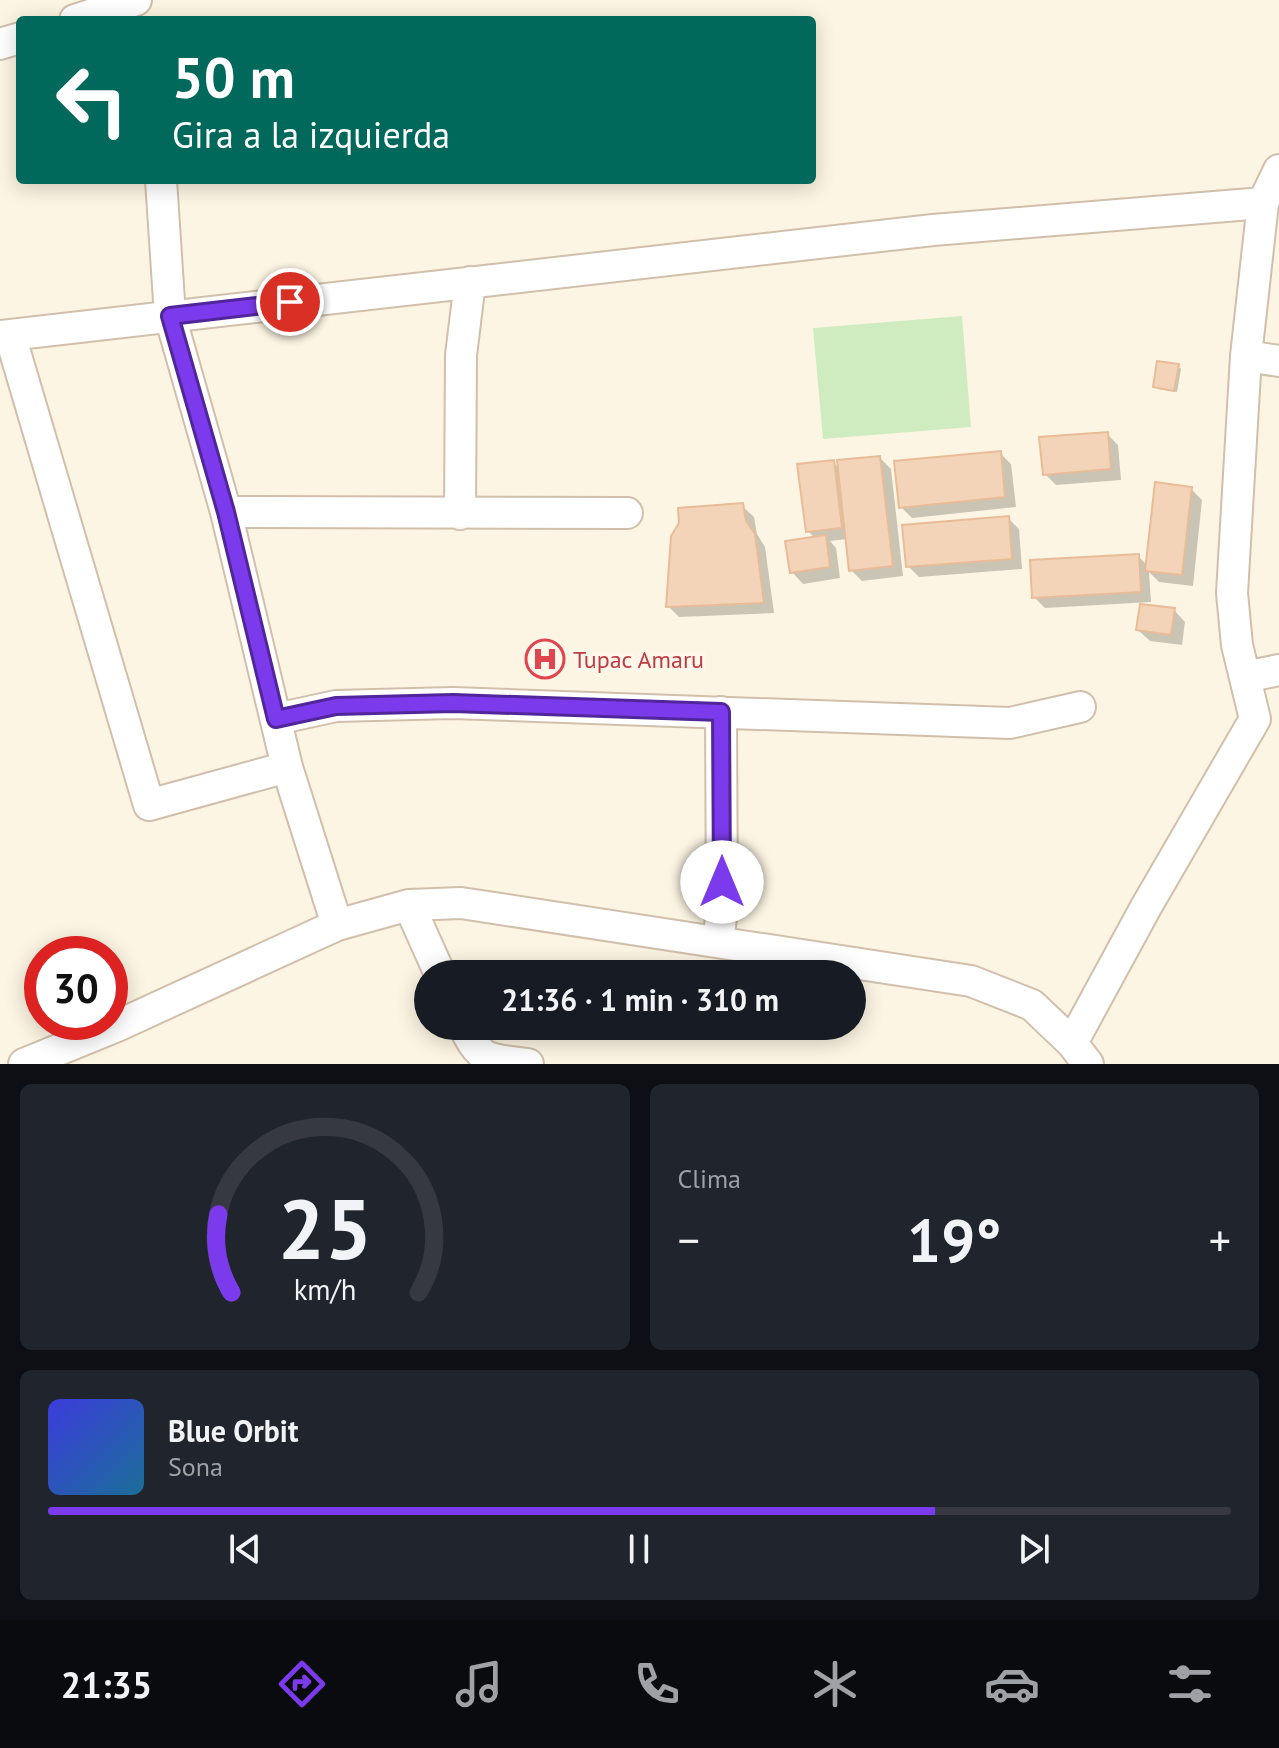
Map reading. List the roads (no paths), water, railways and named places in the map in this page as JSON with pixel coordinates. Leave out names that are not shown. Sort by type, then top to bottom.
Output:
[{"type":"street","points":[[87,16],[136,0]]},
{"type":"street","points":[[24,1064],[117,1026],[337,925],[409,905],[461,903],[971,981],[1032,1005],[1080,1054],[1146,907],[1267,720],[1245,677],[1237,645],[1232,593],[1246,356],[1263,203],[1279,170]]},
{"type":"street","points":[[161,184],[170,316],[226,512],[287,767],[337,925]]},
{"type":"street","points":[[287,767],[149,805],[5,335],[933,230],[1263,203]]},
{"type":"street","points":[[460,514],[461,355],[470,282]]},
{"type":"street","points":[[1246,356],[1279,361]]},
{"type":"street","points":[[226,512],[627,513]]},
{"type":"street","points":[[1245,677],[1279,670]]},
{"type":"street","points":[[276,719],[336,706],[453,703],[1010,723],[1080,707]]},
{"type":"street","points":[[718,942],[722,910],[721,712]]},
{"type":"street","points":[[409,905],[434,960]]},
{"type":"street","points":[[470,1040],[488,1059],[528,1064]]},
{"type":"place","name":"Tupac Amaru","points":[[545,659]]}]
